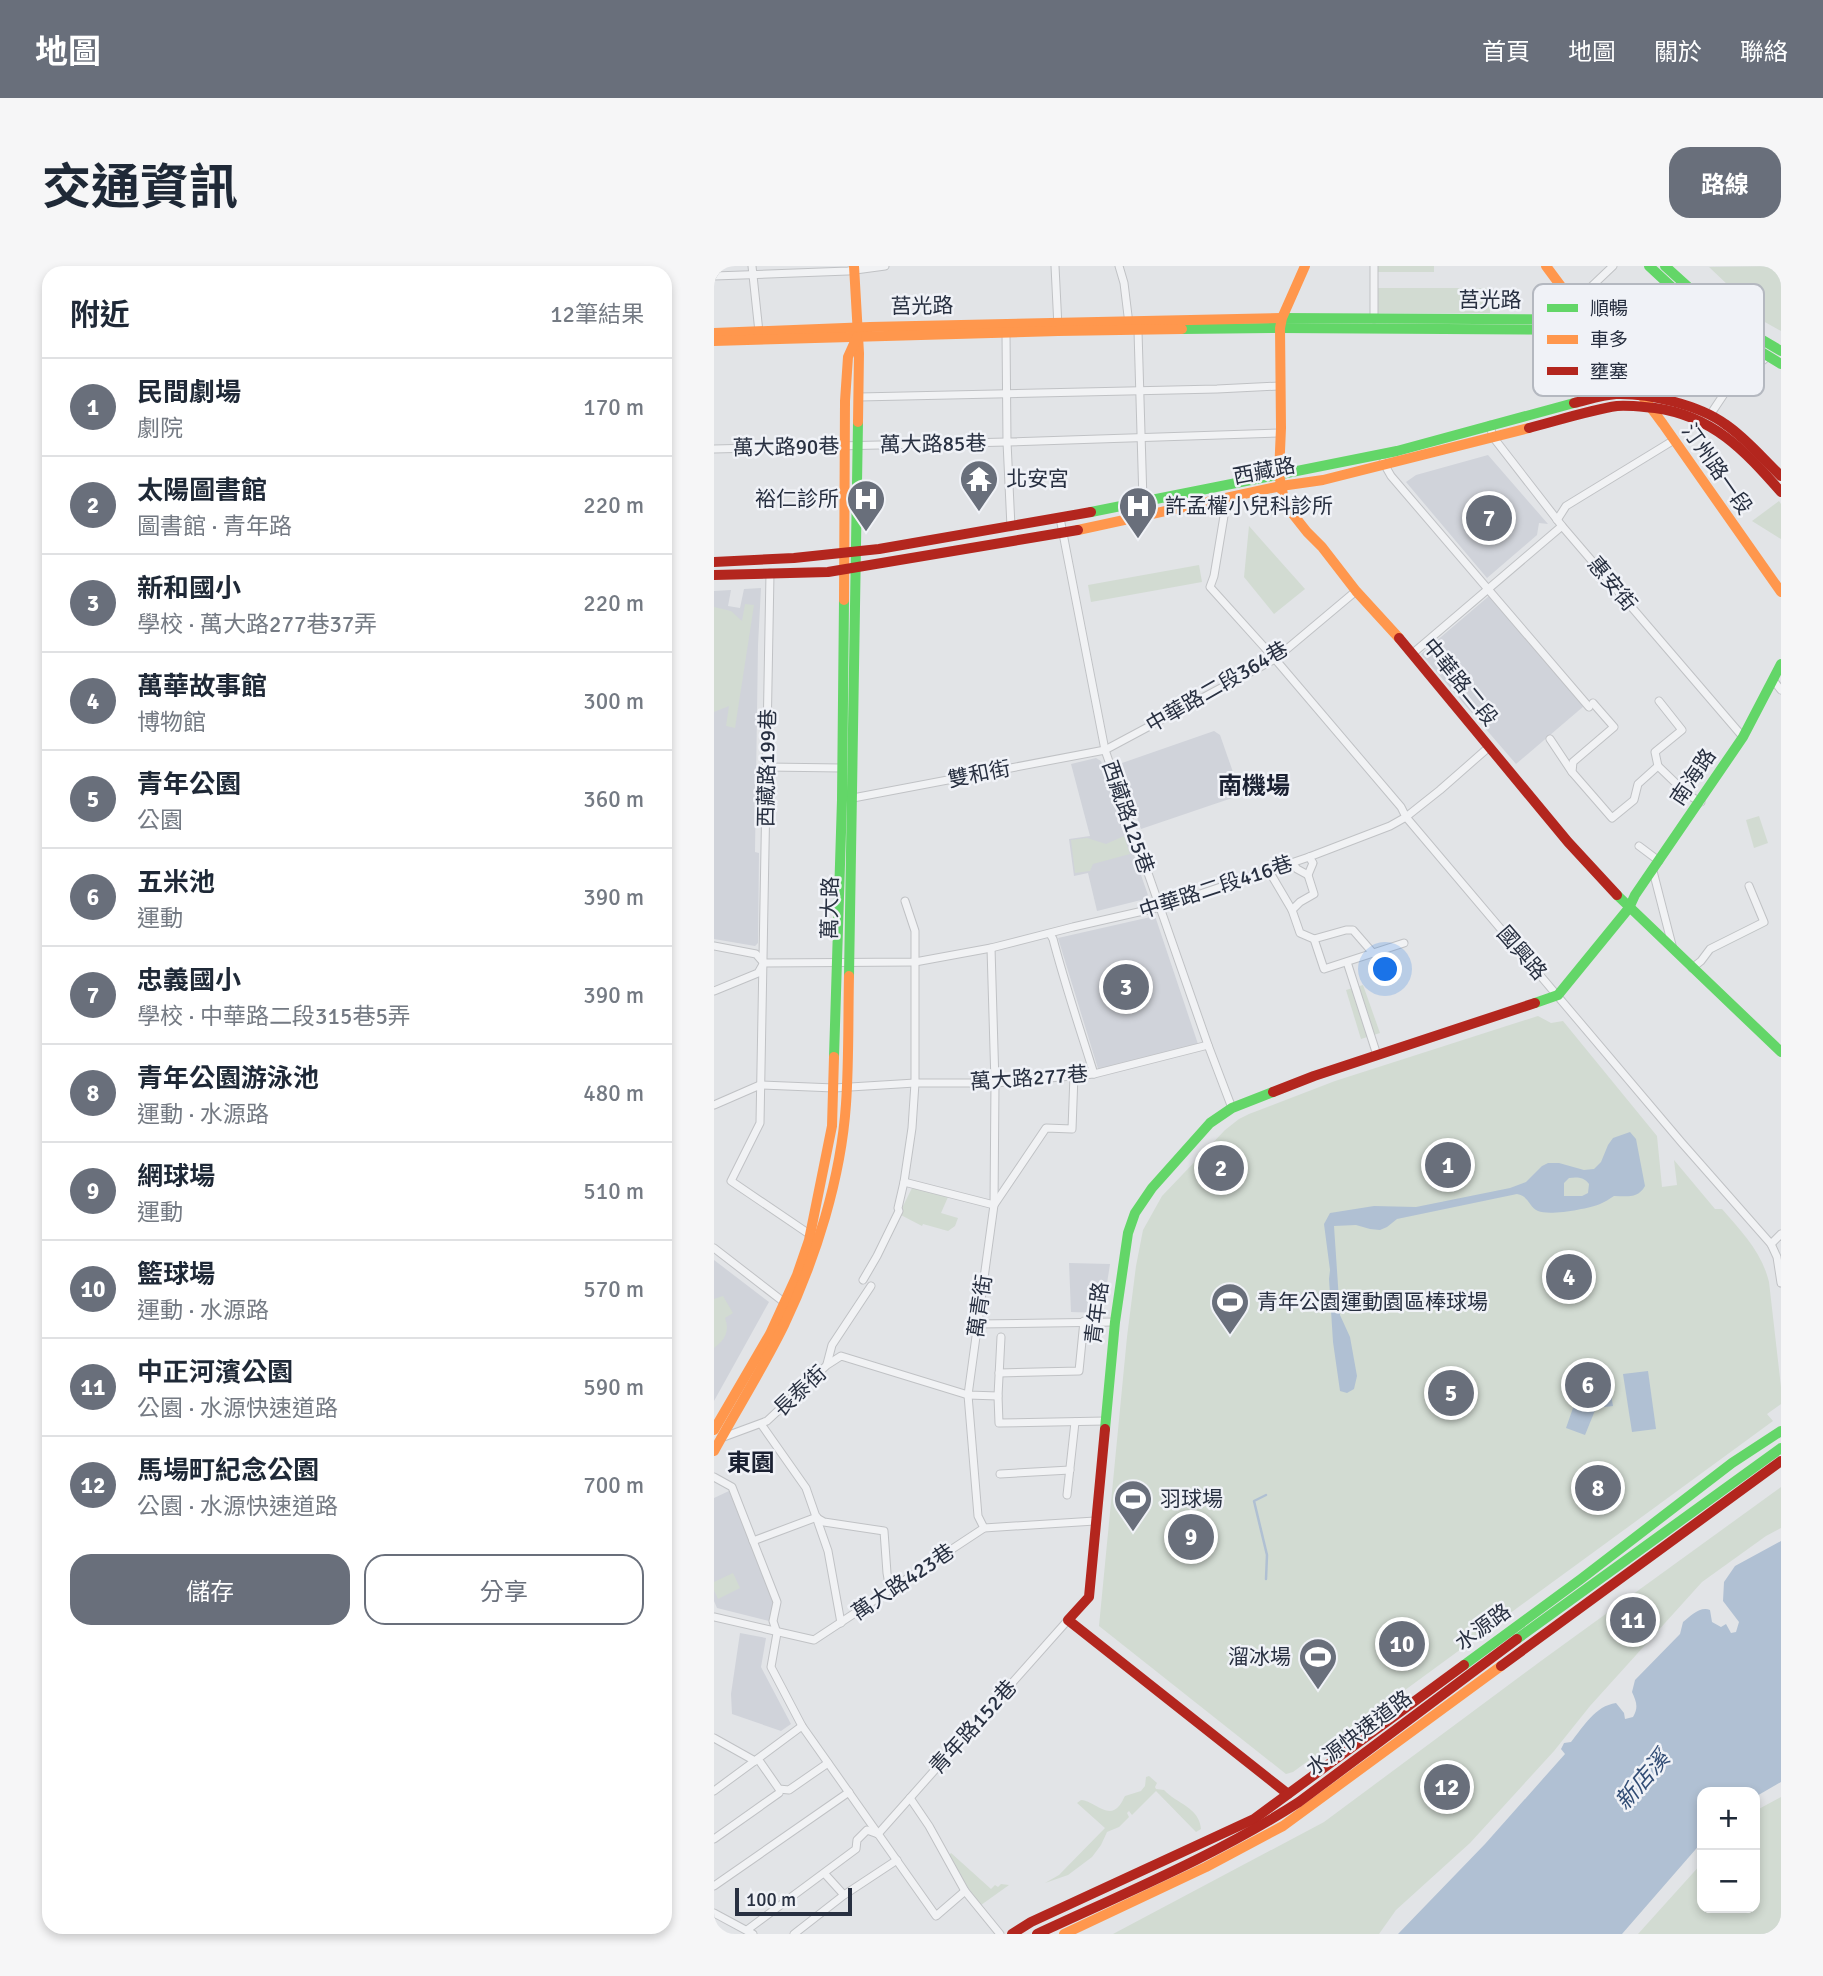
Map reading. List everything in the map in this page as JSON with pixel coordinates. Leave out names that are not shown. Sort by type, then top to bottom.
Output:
[{"type":"main road","name":"中華路二段","points":[[1305,266],[1281,323],[1279,474],[1288,508],[1567,842],[1629,908],[1781,1052]]},
{"type":"main road","name":"汀州路一段","points":[[1546,266],[1559,284]]},
{"type":"main road","points":[[1649,266],[1670,284]]},
{"type":"main road","points":[[1665,266],[1681,284]]},
{"type":"main road","name":"萬大路","points":[[714,1451],[783,1328],[806,1274],[843,1131],[857,568],[859,353],[854,268]]},
{"type":"main road","name":"莒光路","points":[[714,341],[857,332],[1132,328],[1374,319],[1533,320]]},
{"type":"main road","name":"莒光路","points":[[1281,323],[1533,330]]},
{"type":"main road","name":"莒光路","points":[[714,333],[1006,333],[1058,327]]},
{"type":"main road","name":"萬大路","points":[[714,1430],[769,1335],[814,1238],[832,1126],[842,768],[845,446],[848,358],[857,332]]},
{"type":"main road","points":[[1764,343],[1781,351]]},
{"type":"main road","points":[[1764,353],[1781,364]]},
{"type":"main road","name":"西藏路","points":[[714,562],[794,558],[879,549],[1060,518],[1378,456],[1604,396]]},
{"type":"main road","name":"汀州路一段","points":[[1641,396],[1781,592]]},
{"type":"main road","name":"西藏路","points":[[1645,396],[1672,402],[1710,415],[1724,423],[1781,476]]},
{"type":"main road","name":"西藏路","points":[[714,575],[843,570],[1063,533],[1281,486],[1323,480],[1618,407],[1651,408],[1682,415],[1711,426],[1734,442],[1781,492]]},
{"type":"main road","name":"南海路","points":[[1558,995],[1629,908],[1635,895],[1701,802],[1743,737],[1781,664]]},
{"type":"main road","name":"青年路","points":[[1068,1620],[1088,1597],[1115,1322],[1128,1233],[1135,1213],[1152,1188],[1210,1123],[1231,1108],[1314,1076],[1558,995]]},
{"type":"main road","name":"水源路","points":[[1012,1934],[1031,1922],[1254,1819],[1581,1579],[1732,1464],[1781,1431]]},
{"type":"main road","name":"水源快速道路","points":[[1037,1934],[1200,1858],[1273,1819],[1781,1448]]},
{"type":"main road","name":"水源快速道路","points":[[1064,1934],[1206,1867],[1283,1826],[1781,1461]]},
{"type":"main road","points":[[1068,1620],[1288,1794]]},
{"type":"street","points":[[752,266],[759,332]]},
{"type":"street","points":[[714,276],[728,270],[753,276],[885,266]]},
{"type":"street","points":[[1055,266],[1058,327]]},
{"type":"street","points":[[1119,266],[1132,328],[1139,391],[1143,501]]},
{"type":"street","points":[[1374,266],[1374,319]]},
{"type":"street","points":[[1596,284],[1613,266]]},
{"type":"street","points":[[1006,333],[1011,527]]},
{"type":"street","points":[[1764,359],[1768,356]]},
{"type":"street","points":[[859,397],[1279,386]]},
{"type":"street","points":[[1710,415],[1723,396]]},
{"type":"street","name":"惠安街","points":[[1490,425],[1493,437],[1560,523],[1743,737]]},
{"type":"street","name":"萬大路85巷","points":[[858,445],[1280,433]]},
{"type":"street","points":[[1412,654],[1488,590],[1560,523],[1566,506],[1674,440]]},
{"type":"street","name":"萬大路90巷","points":[[714,449],[858,445]]},
{"type":"street","points":[[1378,456],[1391,476],[1488,590],[1614,727],[1573,762],[1572,772]]},
{"type":"street","name":"國興路","points":[[1227,498],[1210,587],[1275,659],[1401,807],[1406,817],[1771,1244],[1777,1257],[1781,1283]]},
{"type":"street","name":"西藏路125巷","points":[[1060,518],[1105,750],[1231,1108]]},
{"type":"street","name":"西藏路199巷","points":[[770,573],[760,1123],[731,1181],[814,1238]]},
{"type":"street","name":"中華路二段364巷","points":[[1105,750],[1275,659],[1356,591]]},
{"type":"street","points":[[1773,680],[1781,690]]},
{"type":"street","points":[[1659,701],[1682,730],[1655,752],[1658,766],[1688,795],[1701,802]]},
{"type":"street","points":[[1550,739],[1572,772],[1612,818],[1634,800],[1638,784],[1658,766]]},
{"type":"street","name":"中華路二段416巷","points":[[764,963],[915,962],[991,948],[1159,907],[1292,863],[1390,826],[1406,817],[1489,747]]},
{"type":"street","name":"雙和街","points":[[853,798],[1105,750]]},
{"type":"street","points":[[767,767],[842,768]]},
{"type":"street","points":[[1639,846],[1656,866],[1673,950]]},
{"type":"street","points":[[1292,910],[1314,894],[1308,875],[1313,863],[1309,857]]},
{"type":"street","points":[[1292,863],[1308,875]]},
{"type":"street","points":[[1269,871],[1292,910],[1300,933],[1314,939],[1353,930],[1373,953]]},
{"type":"street","points":[[1692,968],[1710,949],[1764,922],[1749,886]]},
{"type":"street","points":[[863,1280],[899,1211],[912,1128],[915,1083],[915,931],[905,901]]},
{"type":"street","points":[[1050,934],[1094,1074]]},
{"type":"street","points":[[1314,939],[1324,969],[1404,943]]},
{"type":"street","points":[[714,946],[756,954],[764,963],[758,973],[714,991]]},
{"type":"street","name":"萬青街","points":[[984,1528],[978,1516],[968,1395],[994,1205],[995,1083],[991,948]]},
{"type":"street","points":[[1347,962],[1377,1055]]},
{"type":"street","name":"萬大路277巷","points":[[760,1086],[834,1088],[915,1083],[995,1083],[1094,1074],[1208,1045]]},
{"type":"street","points":[[904,1182],[994,1205],[1046,1128],[1072,1129],[1074,1075]]},
{"type":"street","points":[[714,1105],[760,1086]]},
{"type":"street","points":[[1771,1244],[1781,1234]]},
{"type":"street","points":[[714,1248],[785,1303]]},
{"type":"street","points":[[827,1365],[832,1345],[871,1286]]},
{"type":"street","points":[[999,1373],[1079,1371],[1084,1321]]},
{"type":"street","points":[[978,1324],[1115,1322]]},
{"type":"street","points":[[1001,1337],[999,1423],[1105,1421]]},
{"type":"street","name":"長泰街","points":[[718,1440],[773,1417],[827,1365],[841,1356],[968,1395],[998,1396]]},
{"type":"street","points":[[1068,1495],[1075,1422]]},
{"type":"street","points":[[761,1424],[806,1488],[828,1551],[841,1623]]},
{"type":"street","points":[[1000,1474],[1070,1470]]},
{"type":"street","points":[[714,1477],[732,1487],[777,1602],[773,1621],[777,1633],[771,1667],[802,1726],[936,1916],[965,1891]]},
{"type":"street","points":[[817,1517],[824,1522],[884,1531],[890,1590]]},
{"type":"street","points":[[753,1541],[817,1517]]},
{"type":"street","name":"萬大路423巷","points":[[714,1617],[814,1640],[984,1528],[1095,1521]]},
{"type":"street","name":"青年路152巷","points":[[825,1874],[856,1849],[857,1840],[867,1830],[878,1834],[1068,1620]]},
{"type":"street","points":[[714,1791],[802,1726]]},
{"type":"street","points":[[714,1738],[756,1760],[779,1789],[789,1790],[828,1763]]},
{"type":"street","points":[[714,1839],[779,1793]]},
{"type":"street","points":[[714,1886],[849,1793]]},
{"type":"street","points":[[910,1798],[929,1826],[965,1891],[1000,1934]]},
{"type":"street","points":[[794,1934],[844,1895],[897,1860]]},
{"type":"street","points":[[714,1913],[750,1932],[825,1874],[844,1895]]},
{"type":"shaded area","points":[[1377,266],[1434,266],[1434,272],[1377,272]]},
{"type":"shaded area","points":[[1781,266],[1781,331],[1764,322],[1764,284],[1727,284],[1709,267]]},
{"type":"shaded area","points":[[1378,288],[1490,288],[1490,313],[1378,313]]},
{"type":"shaded area","points":[[1488,455],[1548,524],[1539,523],[1537,535],[1487,578],[1406,482],[1416,475]]},
{"type":"shaded area","points":[[1779,501],[1781,504],[1781,539],[1752,521]]},
{"type":"shaded area","points":[[1249,526],[1305,589],[1274,614],[1244,577]]},
{"type":"shaded area","points":[[1199,565],[1202,582],[1091,602],[1088,585]]},
{"type":"shaded area","points":[[761,588],[755,852],[759,853],[758,943],[755,946],[714,939],[714,591],[731,590],[728,606],[740,608],[744,589]]},
{"type":"shaded area","points":[[1489,596],[1584,706],[1516,764],[1421,654]]},
{"type":"shaded area","points":[[745,604],[754,605],[735,728],[726,726],[729,706],[714,712],[714,607],[731,611],[742,621]]},
{"type":"shaded area","points":[[1214,731],[1220,735],[1241,795],[1141,829],[1120,770],[1122,763]]},
{"type":"shaded area","points":[[1096,758],[1101,761],[1148,895],[1145,899],[1097,911],[1088,873],[1074,876],[1069,839],[1090,836],[1071,764]]},
{"type":"shaded area","points":[[1759,816],[1768,843],[1754,848],[1746,820]]},
{"type":"shaded area","points":[[1124,836],[1130,854],[1093,864],[1090,871],[1075,873],[1071,840],[1087,838],[1106,844]]},
{"type":"shaded area","points":[[1155,916],[1199,1047],[1099,1072],[1058,938]]},
{"type":"shaded area","points":[[1363,985],[1380,1033],[1361,1039],[1346,990]]},
{"type":"shaded area","points":[[1538,1016],[1551,1023],[1563,1021],[1657,1136],[1662,1187],[1677,1185],[1674,1160],[1715,1209],[1722,1209],[1756,1252],[1769,1282],[1781,1404],[1767,1414],[1773,1421],[1293,1772],[1286,1774],[1099,1626],[1127,1337],[1143,1230],[1162,1196],[1225,1130],[1239,1119],[1335,1081]]},
{"type":"shaded area","points":[[912,1188],[948,1197],[941,1213],[958,1218],[955,1226],[948,1231],[923,1224],[922,1226],[899,1214]]},
{"type":"shaded area","points":[[714,1260],[769,1302],[714,1401]]},
{"type":"shaded area","points":[[1069,1263],[1110,1264],[1103,1309],[1099,1313],[1071,1312]]},
{"type":"shaded area","points":[[723,1296],[733,1313],[725,1318],[726,1335],[714,1348],[714,1299]]},
{"type":"shaded area","points":[[1781,1487],[1781,1528],[1702,1582],[1470,1843],[1396,1910],[1379,1934],[1113,1934],[1324,1822]]},
{"type":"shaded area","points":[[729,1491],[774,1602],[769,1621],[717,1608],[714,1601],[714,1498]]},
{"type":"shaded area","points":[[733,1573],[740,1588],[718,1599],[714,1582]]},
{"type":"shaded area","points":[[740,1633],[766,1638],[761,1667],[791,1724],[781,1731],[732,1714],[731,1694]]},
{"type":"shaded area","points":[[1149,1776],[1157,1783],[1156,1789],[1164,1790],[1192,1811],[1201,1829],[1196,1832],[1156,1791],[1132,1815],[1129,1811],[1129,1817],[1119,1827],[1107,1832],[1092,1857],[1068,1875],[1045,1883],[1059,1875],[1105,1828],[1077,1803],[1081,1800],[1105,1810],[1115,1810],[1125,1796],[1141,1791],[1146,1777]]},
{"type":"shaded area","points":[[1781,1797],[1781,1934],[1638,1934],[1697,1869],[1697,1913],[1760,1913],[1760,1808]]},
{"type":"shaded area","points":[[951,1853],[991,1889],[995,1885],[1009,1885],[981,1905],[948,1856]]},
{"type":"water","points":[[1630,1132],[1636,1139],[1645,1186],[1635,1195],[1614,1196],[1594,1206],[1551,1213],[1538,1211],[1517,1194],[1397,1219],[1380,1230],[1356,1225],[1334,1226],[1340,1315],[1350,1337],[1357,1376],[1354,1389],[1347,1393],[1340,1391],[1333,1342],[1330,1270],[1324,1224],[1330,1213],[1374,1206],[1416,1207],[1510,1188],[1526,1182],[1548,1163],[1584,1170],[1594,1169],[1601,1162],[1613,1138]],"holes":[[[1569,1178],[1580,1178],[1587,1182],[1588,1193],[1582,1196],[1564,1196],[1564,1183]]]},
{"type":"water","points":[[1648,1371],[1656,1429],[1632,1432],[1623,1374]]},
{"type":"water","points":[[1608,1377],[1613,1406],[1596,1408],[1585,1435],[1566,1428],[1574,1405],[1599,1401],[1597,1393],[1581,1395],[1579,1381]]},
{"type":"water","points":[[1595,1472],[1611,1477],[1602,1505],[1585,1500]]},
{"type":"water","name":"新店溪","points":[[1781,1541],[1781,1782],[1760,1794],[1760,1787],[1697,1787],[1697,1848],[1622,1934],[1398,1934],[1485,1844],[1565,1754],[1561,1749],[1564,1743],[1571,1742],[1596,1712],[1616,1703],[1625,1719],[1633,1717],[1636,1707],[1632,1692],[1635,1680],[1680,1634],[1683,1622],[1696,1612],[1706,1609],[1710,1610],[1712,1622],[1721,1627],[1726,1624],[1731,1633],[1736,1632],[1739,1622],[1723,1601],[1724,1582],[1735,1566]]},
{"type":"waterway","points":[[1266,1495],[1254,1501],[1267,1555],[1266,1579]]},
{"type":"traffic: fast","points":[[1649,266],[1668,284]]},
{"type":"traffic: fast","points":[[1665,266],[1685,284]]},
{"type":"traffic: fast","points":[[1281,318],[1533,319]]},
{"type":"traffic: fast","points":[[1182,329],[1533,330]]},
{"type":"traffic: fast","points":[[1764,341],[1781,351]]},
{"type":"traffic: fast","points":[[1764,354],[1781,364]]},
{"type":"traffic: fast","points":[[1091,512],[1397,451],[1574,403]]},
{"type":"traffic: fast","points":[[849,976],[858,422]]},
{"type":"traffic: fast","points":[[834,1057],[842,800],[844,600]]},
{"type":"traffic: fast","points":[[1535,1003],[1558,995],[1629,908],[1635,895],[1743,737],[1781,664]]},
{"type":"traffic: fast","points":[[1617,895],[1781,1052]]},
{"type":"traffic: fast","points":[[1105,1429],[1115,1322],[1128,1233],[1135,1213],[1152,1188],[1210,1123],[1232,1108],[1273,1092]]},
{"type":"traffic: fast","points":[[1464,1665],[1732,1463],[1781,1431]]},
{"type":"traffic: fast","points":[[1517,1639],[1781,1448]]},
{"type":"traffic: slow","points":[[854,266],[859,353],[858,422]]},
{"type":"traffic: slow","points":[[1305,266],[1280,328],[1279,474],[1284,500],[1356,591],[1399,638]]},
{"type":"traffic: slow","points":[[1546,266],[1559,284]]},
{"type":"traffic: slow","points":[[714,333],[1281,318]]},
{"type":"traffic: slow","points":[[714,341],[1182,329]]},
{"type":"traffic: slow","points":[[844,600],[845,401],[848,357],[857,337]]},
{"type":"traffic: slow","points":[[1642,396],[1781,592]]},
{"type":"traffic: slow","points":[[1078,530],[1281,486],[1323,480],[1529,428]]},
{"type":"traffic: slow","points":[[714,1451],[759,1373],[796,1299],[833,1189],[846,1104],[849,976]]},
{"type":"traffic: slow","points":[[714,1430],[770,1334],[797,1275],[809,1240],[832,1126],[834,1057]]},
{"type":"traffic: slow","points":[[1064,1934],[1206,1867],[1283,1826],[1501,1666]]},
{"type":"traffic: jam","points":[[1574,403],[1606,396]]},
{"type":"traffic: jam","points":[[1644,396],[1688,406],[1714,417],[1747,442],[1781,476]]},
{"type":"traffic: jam","points":[[1529,428],[1617,406],[1676,412],[1711,427],[1726,437],[1754,462],[1781,492]]},
{"type":"traffic: jam","points":[[714,562],[794,558],[879,549],[1091,512]]},
{"type":"traffic: jam","points":[[714,575],[828,572],[1078,530]]},
{"type":"traffic: jam","points":[[1399,638],[1568,842],[1617,895]]},
{"type":"traffic: jam","points":[[1273,1092],[1535,1003]]},
{"type":"traffic: jam","points":[[1105,1429],[1089,1597],[1068,1620],[1288,1794]]},
{"type":"traffic: jam","points":[[1501,1666],[1781,1461]]},
{"type":"traffic: jam","points":[[1037,1934],[1236,1839],[1299,1802],[1517,1639]]},
{"type":"traffic: jam","points":[[1012,1934],[1031,1922],[1254,1819],[1464,1665]]},
{"type":"place","name":"北安宮","points":[[979,513]]},
{"type":"place","name":"忠義國小","points":[[1489,518]]},
{"type":"place","name":"裕仁診所","points":[[866,533]]},
{"type":"place","name":"許孟權小兒科診所","points":[[1138,540]]},
{"type":"place","name":"新和國小","points":[[1126,987]]},
{"type":"place","name":"民間劇場","points":[[1448,1165]]},
{"type":"place","name":"太陽圖書館","points":[[1221,1168]]},
{"type":"place","name":"萬華故事館","points":[[1569,1277]]},
{"type":"place","name":"青年公園運動園區棒球場","points":[[1230,1336]]},
{"type":"place","name":"五米池","points":[[1588,1385]]},
{"type":"place","name":"青年公園","points":[[1451,1393]]},
{"type":"place","name":"青年公園游泳池","points":[[1598,1488]]},
{"type":"place","name":"羽球場","points":[[1133,1533]]},
{"type":"place","name":"網球場","points":[[1191,1537]]},
{"type":"place","name":"中正河濱公園","points":[[1633,1620]]},
{"type":"place","name":"籃球場","points":[[1402,1644]]},
{"type":"place","name":"溜冰場","points":[[1318,1691]]},
{"type":"place","name":"馬場町紀念公園","points":[[1447,1787]]},
{"type":"district","name":"南機場","points":[[1254,786]]},
{"type":"district","name":"東園","points":[[751,1463]]}]
